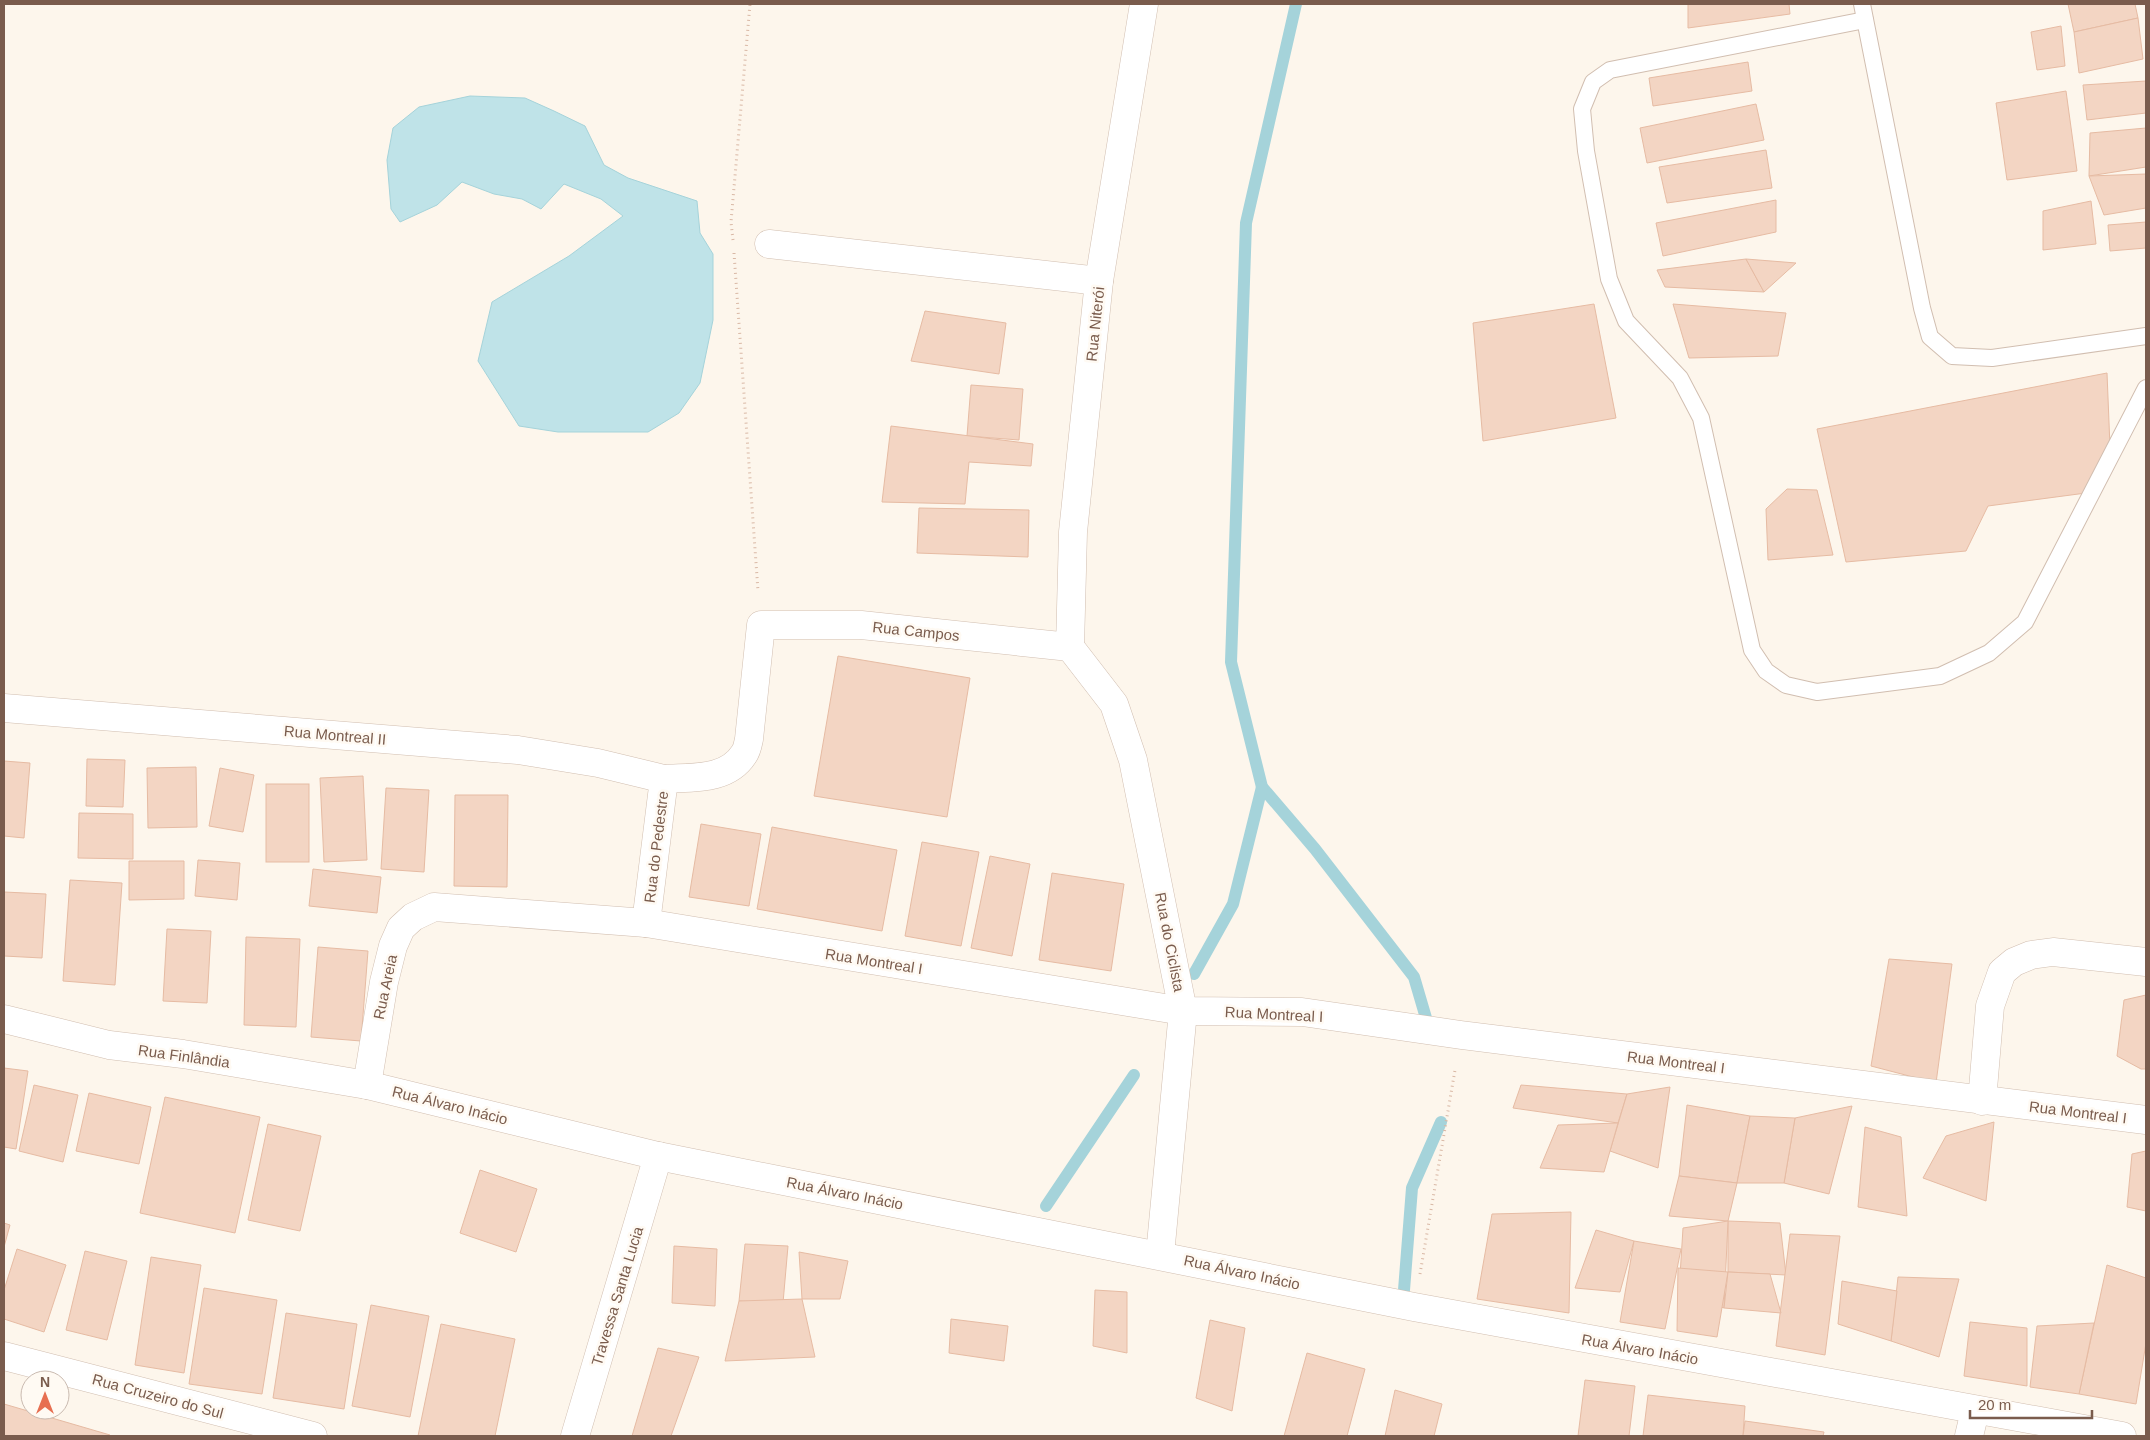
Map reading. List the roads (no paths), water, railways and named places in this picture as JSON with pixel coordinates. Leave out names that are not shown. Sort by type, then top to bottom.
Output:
[{"type":"street","name":"Rua Niterói","points":[[1070,647],[1073,532],[1099,281],[1144,4]]},
{"type":"street","points":[[770,244],[1099,281]]},
{"type":"street","name":"Rua Campos","points":[[761,625],[861,625],[1070,647]]},
{"type":"street","name":"Rua do Pedestre","points":[[646,923],[664,779],[716,776],[731,767],[745,754],[749,739],[761,625]]},
{"type":"street","name":"Rua do Ciclista","points":[[1070,647],[1114,704],[1133,760],[1183,1011],[1160,1255]]},
{"type":"street","name":"Rua Montreal II","points":[[4,708],[518,750],[598,763],[664,779]]},
{"type":"street","name":"Rua Montreal I","points":[[434,907],[646,923],[1183,1011],[1302,1012],[1461,1035],[2146,1120]]},
{"type":"street","name":"Rua Areia","points":[[367,1085],[384,982],[394,946],[402,928],[413,917],[434,907]]},
{"type":"street","points":[[1982,1101],[1990,1006],[2002,972],[2014,962],[2031,955],[2053,952],[2146,962]]},
{"type":"street","name":"Rua Finlândia","points":[[4,1019],[109,1046],[183,1054],[367,1085]]},
{"type":"street","name":"Rua Álvaro Inácio","points":[[367,1085],[658,1156],[1160,1255],[1972,1423],[2122,1436]]},
{"type":"street","name":"Travessa Santa Lucia","points":[[575,1436],[658,1156]]},
{"type":"street","name":"Rua Cruzeiro do Sul","points":[[4,1356],[313,1436]]},
{"type":"lane","points":[[1862,4],[1920,299],[1930,338],[1952,356],[1992,358],[2146,336]]},
{"type":"lane","points":[[1865,20],[1610,70],[1593,82],[1582,109],[1586,151],[1609,280],[1626,321],[1680,378],[1702,418],[1752,650],[1766,671],[1786,685],[1817,692],[1940,676],[1989,653],[2025,622],[2146,388]]},
{"type":"water","points":[[470,96],[525,98],[554,111],[585,126],[604,165],[628,178],[697,201],[700,233],[713,254],[713,320],[700,383],[679,413],[648,432],[558,432],[519,426],[478,361],[492,302],[569,256],[623,216],[601,199],[564,184],[541,209],[522,199],[494,194],[462,182],[437,205],[400,222],[391,209],[387,160],[393,128],[419,107]]},
{"type":"waterway","points":[[1296,4],[1246,223],[1231,662],[1262,787],[1315,849],[1414,977],[1426,1018]]},
{"type":"waterway","points":[[1194,974],[1233,904],[1262,787]]},
{"type":"waterway","points":[[1046,1206],[1134,1075]]},
{"type":"waterway","points":[[1404,1290],[1412,1188],[1441,1122]]}]
